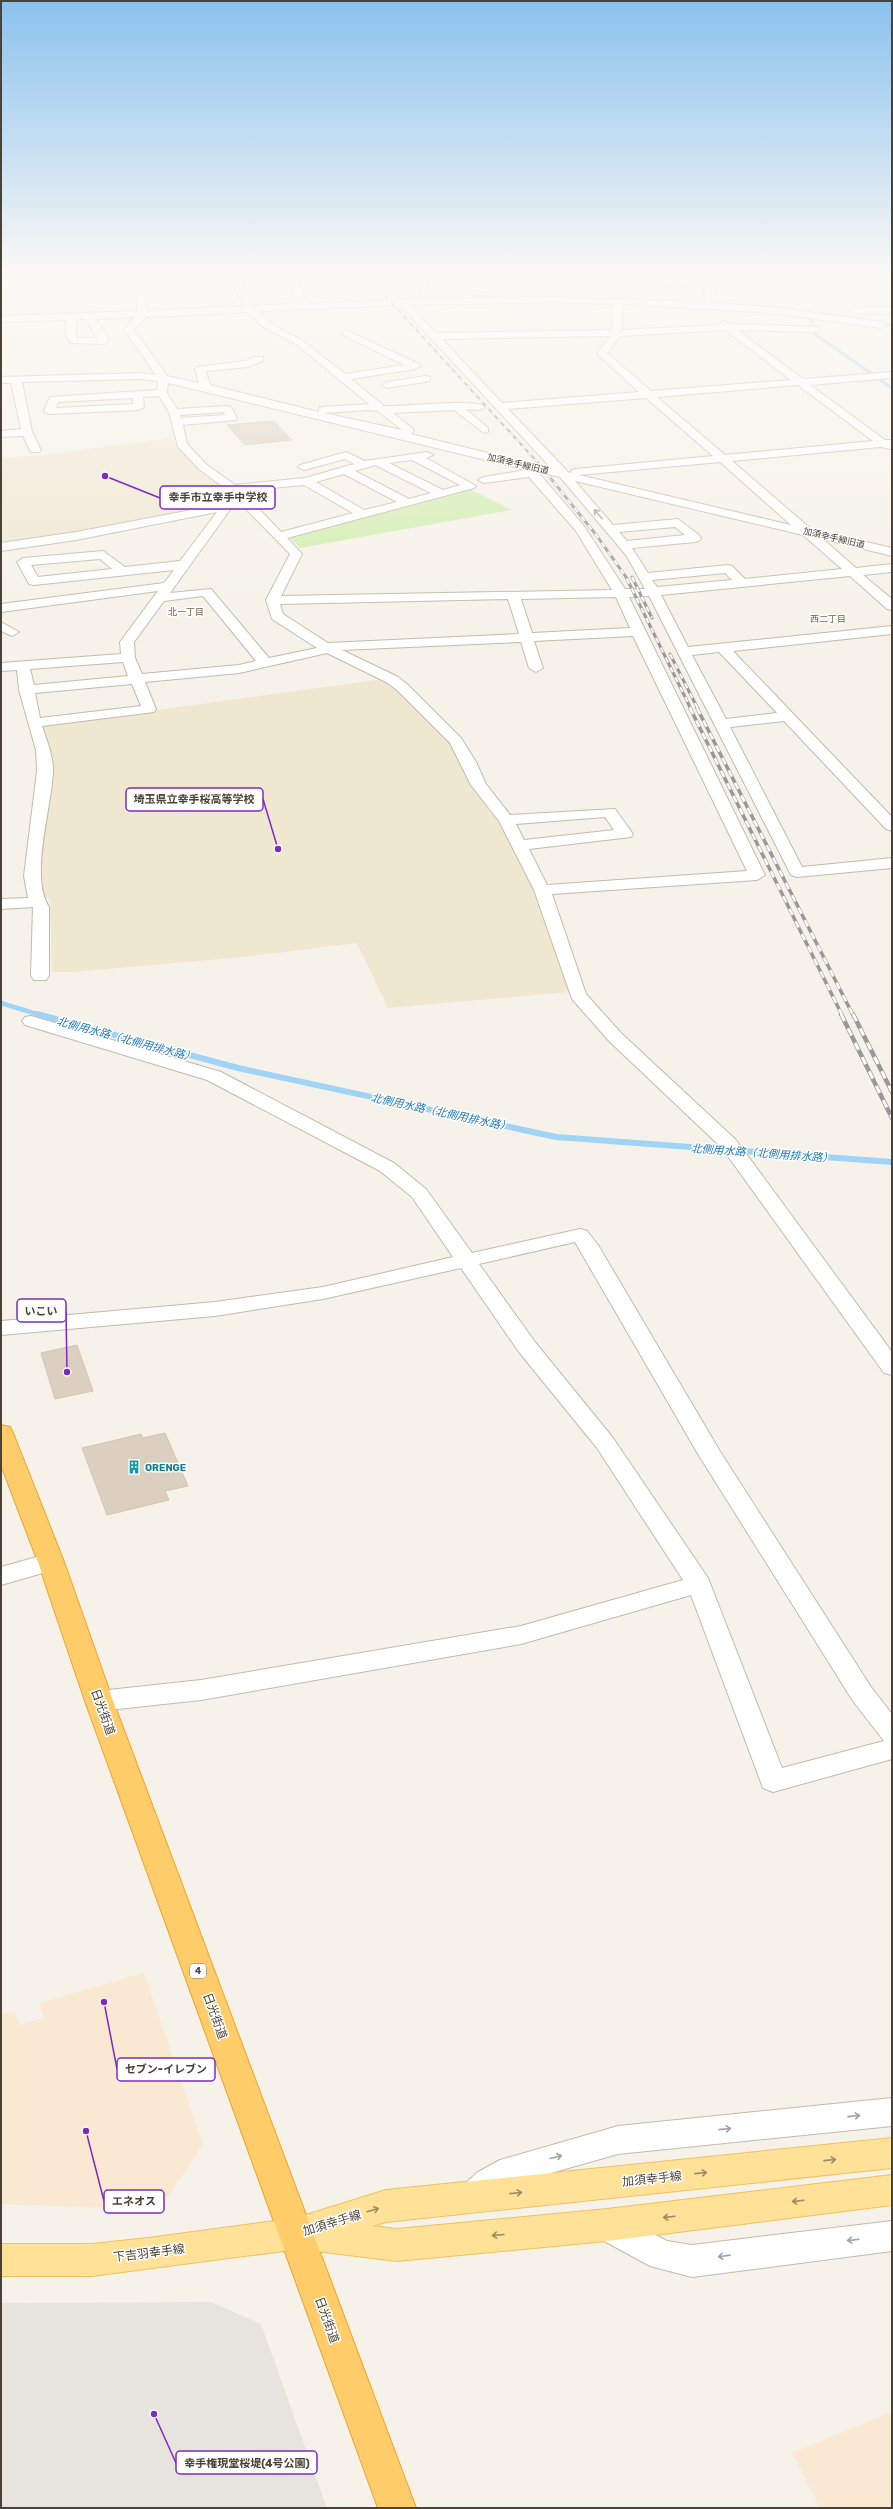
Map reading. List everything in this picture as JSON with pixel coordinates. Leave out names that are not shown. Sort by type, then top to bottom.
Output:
[{"type":"highway","name":"日光街道","points":[[1,1433],[51,1562],[99,1701],[397,2508]]},
{"type":"main road","name":"加須幸手線","points":[[296,2234],[386,2206],[892,2153]]},
{"type":"main road","name":"加須幸手線","points":[[296,2234],[397,2245],[607,2225],[892,2190]]},
{"type":"main road","name":"下吉羽幸手線","points":[[1,2260],[92,2260],[296,2234]]},
{"type":"street","points":[[21,390],[29,404],[27,432],[35,450]]},
{"type":"street","name":"加須幸手線旧道","points":[[220,390],[302,412],[466,451],[532,470],[563,474],[892,552]]},
{"type":"street","points":[[358,390],[409,431],[401,435]]},
{"type":"street","points":[[485,390],[563,474],[624,545],[653,592],[797,872],[892,862]]},
{"type":"street","points":[[643,390],[892,606]]},
{"type":"street","points":[[500,406],[706,390]]},
{"type":"street","points":[[812,390],[887,443],[892,451]]},
{"type":"street","points":[[29,404],[52,404],[54,399],[162,393],[175,417],[182,445],[203,467],[235,492],[280,536],[296,554],[272,600],[277,616],[327,648],[392,680],[403,688],[456,741],[469,762],[479,786],[506,820],[542,890],[578,994],[615,1037],[733,1149],[892,1368]]},
{"type":"street","points":[[302,412],[378,407],[406,410],[456,406],[480,407]]},
{"type":"street","points":[[456,406],[484,430]]},
{"type":"street","points":[[1,434],[27,432]]},
{"type":"street","points":[[563,474],[887,443]]},
{"type":"street","points":[[235,492],[306,481],[347,471],[370,463],[413,456],[466,451]]},
{"type":"street","points":[[304,467],[346,455],[370,463],[441,493]]},
{"type":"street","points":[[280,536],[470,486],[413,456]]},
{"type":"street","points":[[292,462],[324,477]]},
{"type":"street","points":[[484,480],[532,470],[562,504],[595,547],[623,593],[638,632],[757,875],[542,890]]},
{"type":"street","points":[[347,471],[408,503]]},
{"type":"street","points":[[306,481],[364,515]]},
{"type":"street","points":[[34,723],[149,709],[128,658],[127,642],[182,565],[229,506],[235,492]]},
{"type":"street","points":[[756,502],[771,500]]},
{"type":"street","points":[[703,507],[741,503]]},
{"type":"street","points":[[1,547],[48,540],[229,506]]},
{"type":"street","points":[[611,530],[678,523],[695,538],[624,545]]},
{"type":"street","points":[[48,540],[62,559]]},
{"type":"street","points":[[123,572],[103,555],[23,562],[34,581],[123,572],[182,565]]},
{"type":"street","points":[[272,600],[514,597],[653,592],[892,568]]},
{"type":"street","points":[[644,577],[728,569],[743,584]]},
{"type":"street","points":[[1,608],[167,586]]},
{"type":"street","points":[[158,598],[206,592],[266,664]]},
{"type":"street","points":[[514,597],[525,637],[536,668]]},
{"type":"street","points":[[683,652],[892,630]]},
{"type":"street","points":[[26,690],[239,669],[266,664],[327,648],[638,632]]},
{"type":"street","points":[[722,647],[892,826]]},
{"type":"street","points":[[1,667],[128,658]]},
{"type":"street","points":[[23,666],[26,690],[34,723],[43,750],[45,772],[32,876],[37,902],[41,907],[40,976]]},
{"type":"street","points":[[720,724],[788,716]]},
{"type":"street","points":[[506,820],[609,812],[625,834],[518,845]]},
{"type":"street","points":[[1,904],[37,902]]},
{"type":"street","points":[[31,1021],[214,1076],[387,1167],[418,1193],[468,1261],[527,1348],[605,1443],[699,1584],[773,1780],[892,1749]]},
{"type":"street","points":[[1,1328],[223,1308],[323,1293],[580,1235],[588,1245],[714,1460],[862,1694],[892,1733]]},
{"type":"street","points":[[1,1576],[51,1562]]},
{"type":"street","points":[[99,1701],[209,1688],[521,1635],[699,1584]]},
{"type":"street","points":[[472,2198],[489,2182],[511,2170],[618,2140],[892,2112]]},
{"type":"street","points":[[607,2225],[662,2255],[692,2261],[892,2236]]},
{"type":"shaded area","points":[[171,438],[179,449],[230,494],[224,504],[86,532],[1,545],[1,458],[44,455]]},
{"type":"shaded area","points":[[384,679],[390,683],[444,736],[458,755],[473,786],[497,820],[533,888],[572,989],[569,992],[388,1008],[357,943],[243,957],[73,972],[52,972],[50,899],[43,898],[40,878],[51,773],[40,726]]},
{"type":"shaded area","points":[[144,1973],[203,2145],[159,2210],[1,2204],[1,2014],[15,2012],[19,2025],[44,2018],[40,2003]]},
{"type":"shaded area","points":[[211,2302],[261,2324],[327,2508],[1,2508],[1,2303]]},
{"type":"shaded area","points":[[892,2412],[892,2508],[820,2508],[792,2453]]},
{"type":"green space","points":[[470,489],[512,510],[300,548],[289,537]]},
{"type":"building","points":[[274,421],[292,440],[245,445],[227,425]]},
{"type":"building","points":[[77,1345],[93,1391],[55,1399],[41,1353]]},
{"type":"building","name":"ORENGE","points":[[165,1433],[188,1486],[165,1491],[169,1500],[107,1515],[82,1448],[141,1434],[143,1438]]},
{"type":"waterway","name":"北側用水路（北側用排水路）","points":[[1,1003],[40,1015]]},
{"type":"waterway","name":"北側用水路（北側用排水路）","points":[[37,1014],[238,1068],[556,1137],[892,1162]]},
{"type":"railway","points":[[471,390],[541,466]]},
{"type":"railway","points":[[540,465],[597,536],[626,577],[691,709]]},
{"type":"railway","points":[[632,577],[652,618]]},
{"type":"railway","points":[[670,654],[698,709]]},
{"type":"railway","points":[[690,708],[842,1015]]},
{"type":"railway","points":[[697,708],[853,1015]]},
{"type":"railway","points":[[841,1014],[892,1118]]},
{"type":"railway","points":[[853,1014],[892,1092]]},
{"type":"place","name":"幸手市立幸手中学校","points":[[105,476]]},
{"type":"place","name":"埼玉県立幸手桜高等学校","points":[[278,849]]},
{"type":"place","name":"いこい","points":[[67,1372]]},
{"type":"place","name":"ORENGE","points":[[134,1467]]},
{"type":"place","name":"セブン-イレブン","points":[[104,2002]]},
{"type":"place","name":"エネオス","points":[[86,2131]]},
{"type":"place","name":"幸手権現堂桜堤(4号公園)","points":[[154,2414]]},
{"type":"district","name":"北一丁目","points":[[186,612]]},
{"type":"district","name":"西二丁目","points":[[828,619]]}]
